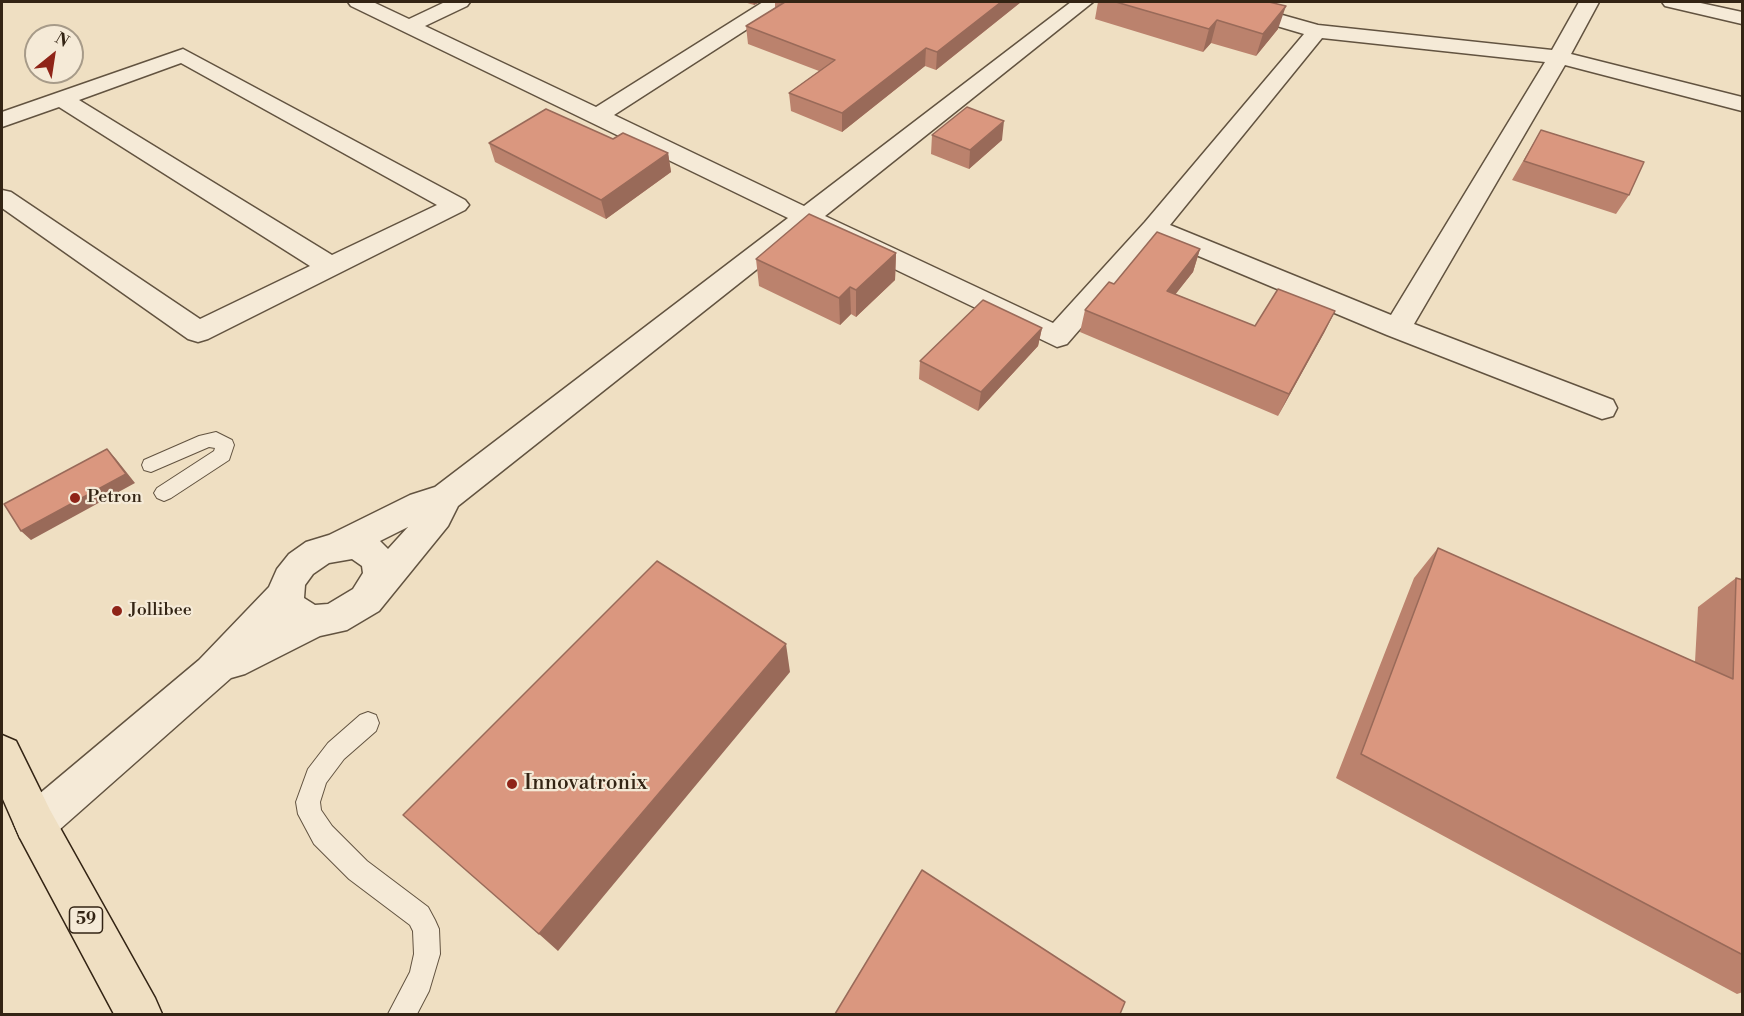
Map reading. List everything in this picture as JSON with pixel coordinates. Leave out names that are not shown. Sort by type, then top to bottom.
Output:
[{"type":"main road","name":"59","points":[[2,754],[35,824],[139,1014]]},
{"type":"street","points":[[358,2],[1057,337],[1154,228],[1317,31]]},
{"type":"street","points":[[410,26],[460,2]]},
{"type":"street","points":[[597,116],[776,2]]},
{"type":"street","points":[[35,824],[212,672],[285,594],[289,579],[301,564],[318,552],[338,546],[422,504],[446,497],[1083,2]]},
{"type":"street","points":[[1216,2],[1317,31],[1559,57],[1743,104]]},
{"type":"street","points":[[1397,328],[1559,57],[1589,2]]},
{"type":"street","points":[[1672,2],[1743,18]]},
{"type":"street","points":[[2,120],[183,55],[456,204],[198,332],[2,197]]},
{"type":"street","points":[[61,99],[330,267]]},
{"type":"street","points":[[1154,228],[1397,328],[1602,408]]},
{"type":"street","points":[[212,672],[315,621],[334,619],[366,600],[436,517],[446,497]]},
{"type":"street","points":[[338,546],[356,545],[370,552],[378,561],[380,573],[376,587]]},
{"type":"street","points":[[285,594],[289,607],[294,612],[315,621]]},
{"type":"lane","points":[[151,465],[206,441],[216,439],[225,445],[222,455],[164,493]]},
{"type":"lane","points":[[368,723],[336,751],[316,777],[308,802],[310,814],[323,835],[358,870],[419,916],[426,929],[427,954],[423,972],[416,991],[402,1014]]},
{"type":"building","points":[[785,2],[1001,2],[937,52],[926,48],[842,113],[789,93],[835,60],[746,26]]},
{"type":"building","points":[[1116,2],[1269,2],[1286,6],[1263,34],[1217,20],[1209,29]]},
{"type":"building","points":[[967,107],[1004,121],[970,150],[932,135]]},
{"type":"building","points":[[546,109],[613,139],[623,133],[668,153],[601,200],[489,143]]},
{"type":"building","points":[[1541,130],[1644,162],[1629,195],[1524,161]]},
{"type":"building","points":[[809,214],[896,253],[856,290],[850,287],[839,298],[756,259]]},
{"type":"building","points":[[1157,232],[1200,249],[1167,291],[1255,326],[1278,289],[1335,311],[1289,394],[1085,310],[1109,282],[1114,284]]},
{"type":"building","points":[[983,300],[1042,328],[981,392],[920,361]]},
{"type":"building","points":[[107,449],[126,474],[21,531],[4,504]]},
{"type":"building","points":[[1438,548],[1733,679],[1736,578],[1743,580],[1743,955],[1361,754]]},
{"type":"building","points":[[657,561],[786,644],[539,934],[403,815]]},
{"type":"building","points":[[922,870],[1125,1002],[1120,1014],[835,1014]]},
{"type":"place","name":"Petron","points":[[75,498]]},
{"type":"place","name":"Jollibee","points":[[117,611]]},
{"type":"place","name":"Innovatronix","points":[[512,784]]}]
